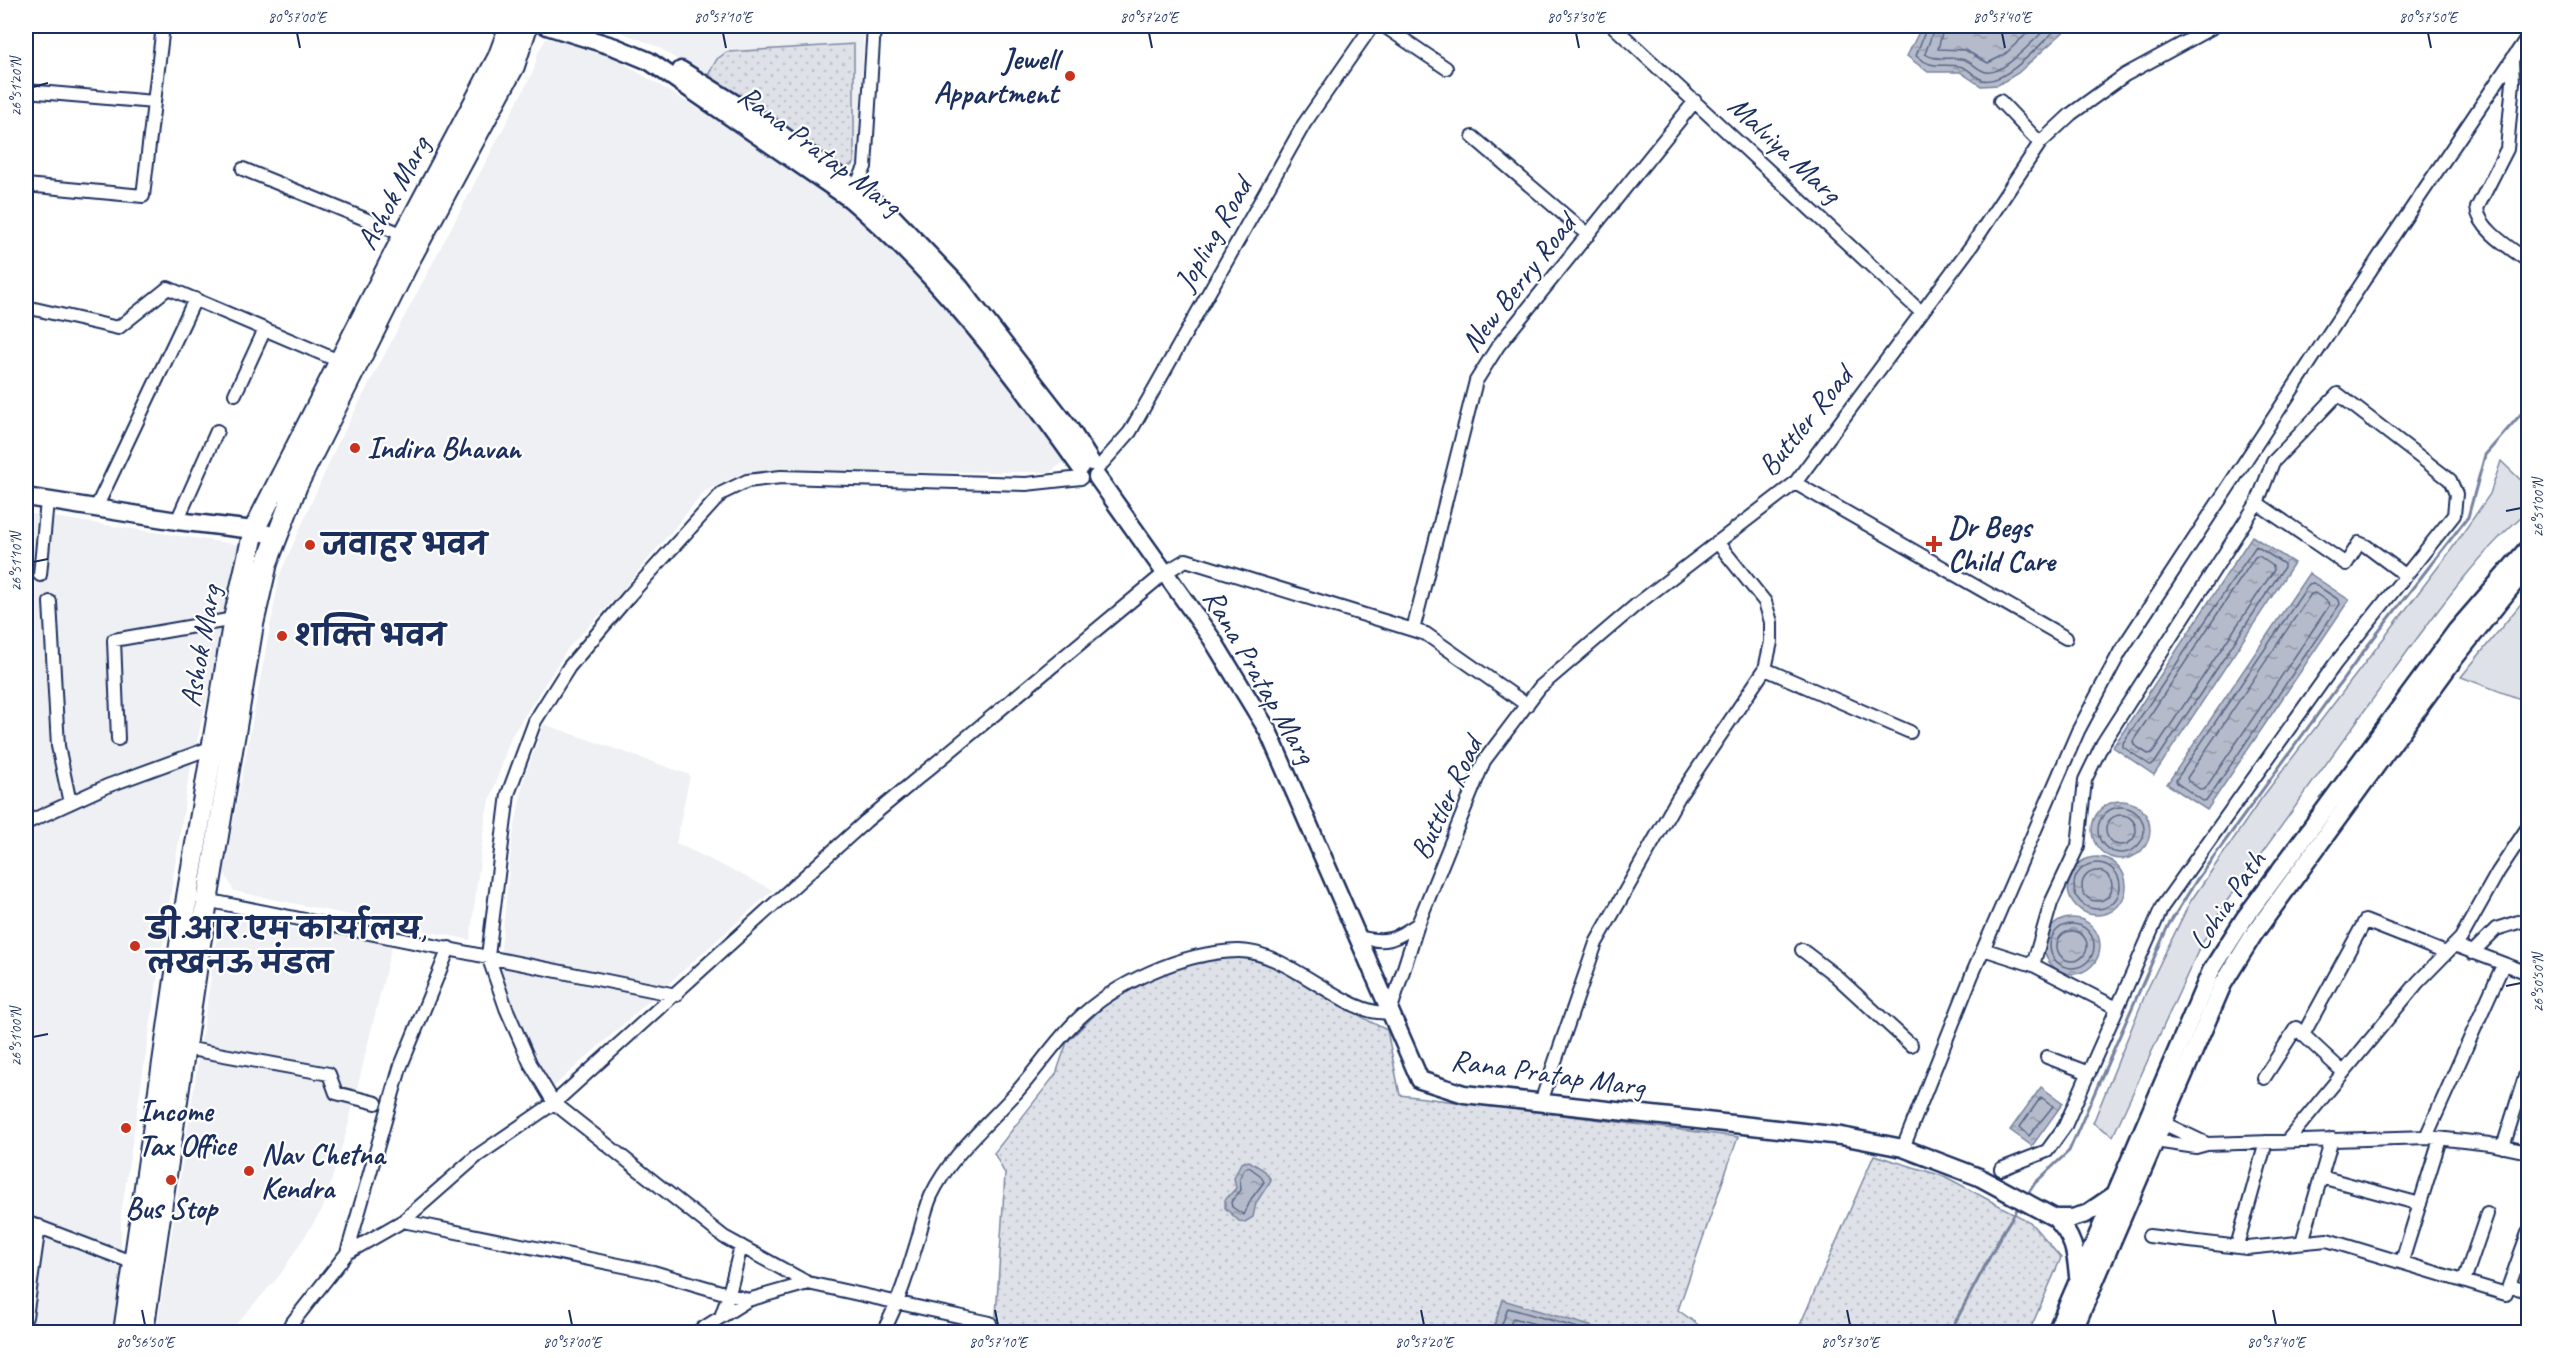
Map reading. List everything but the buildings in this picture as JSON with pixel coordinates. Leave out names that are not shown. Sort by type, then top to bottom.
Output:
[{"type":"main road","name":"Ashok Marg","points":[[124,1332],[187,897],[234,619],[254,530],[404,235],[498,58],[510,26]]},
{"type":"main road","points":[[521,26],[528,26]]},
{"type":"main road","name":"Ashok Marg","points":[[142,1332],[208,900],[253,624],[267,563],[297,485],[374,328],[514,66],[528,26]]},
{"type":"street","points":[[26,185],[143,196],[163,26]]},
{"type":"street","name":"Rana Pratap Marg","points":[[547,26],[615,46],[649,62],[853,194],[888,212],[959,286],[1070,429],[1090,470],[1166,572],[1212,639],[1268,731],[1420,1080],[1464,1094],[1841,1136],[1903,1148],[1979,1177],[2051,1217]]},
{"type":"street","name":"Rana Pratap Marg","points":[[586,26],[654,52],[763,121],[853,194]]},
{"type":"street","points":[[853,194],[865,167],[874,26]]},
{"type":"street","name":"Jopling Road","points":[[1090,470],[1130,432],[1304,124],[1372,26]]},
{"type":"street","points":[[1384,26],[1446,68]]},
{"type":"street","name":"Malviya Marg","points":[[1613,26],[1921,312]]},
{"type":"street","name":"Buttler Road","points":[[1390,1012],[1418,924],[1484,761],[1540,687],[1610,627],[1795,483],[1972,245],[2040,143],[2071,114],[2125,75],[2215,26]]},
{"type":"street","points":[[1903,1148],[1983,949],[2078,731],[2120,652],[2385,248],[2529,36]]},
{"type":"street","points":[[2512,61],[2513,82],[2507,149],[2477,208],[2479,218],[2486,226],[2529,261]]},
{"type":"street","points":[[26,91],[154,102]]},
{"type":"street","name":"New Berry Road","points":[[1413,630],[1476,381],[1498,346],[1695,101]]},
{"type":"street","points":[[2000,101],[2040,143]]},
{"type":"street","points":[[1473,137],[1588,235]]},
{"type":"street","points":[[243,169],[404,235]]},
{"type":"street","points":[[26,307],[118,328],[168,288],[339,361]]},
{"type":"street","points":[[96,508],[195,299]]},
{"type":"street","points":[[235,394],[265,329]]},
{"type":"street","points":[[2001,1169],[2047,1151],[2065,1126],[2162,907],[2335,664],[2454,515],[2456,494],[2450,480],[2338,394],[2273,462],[2257,503],[2160,651],[2093,763],[2085,780],[2078,846],[2051,903],[2033,965]]},
{"type":"street","points":[[177,521],[217,431]]},
{"type":"street","points":[[989,1332],[990,1323],[808,1283],[724,1237],[554,1103],[530,1063],[506,1008],[488,956],[508,794],[535,721],[569,666],[628,596],[722,494],[747,481],[781,477],[1026,484],[1090,470]]},
{"type":"street","points":[[1795,483],[2066,638]]},
{"type":"street","points":[[26,497],[177,521],[254,530],[278,537]]},
{"type":"street","points":[[40,575],[47,501]]},
{"type":"street","points":[[2257,503],[2346,564],[2359,543],[2405,575]]},
{"type":"street","points":[[1540,1102],[1596,943],[1678,798],[1764,669],[1771,642],[1771,622],[1765,602],[1717,542]]},
{"type":"street","name":"Lohia Path","points":[[2056,1332],[2211,971],[2244,919],[2456,631],[2529,548]]},
{"type":"street","points":[[285,1332],[347,1253],[403,1221],[477,1156],[554,1103],[866,821],[1166,572],[1186,560],[1426,634],[1527,705]]},
{"type":"street","name":"Lohia Path","points":[[2073,1332],[2223,984],[2254,934],[2454,659],[2529,566]]},
{"type":"street","points":[[50,602],[58,746],[70,803]]},
{"type":"street","points":[[118,739],[114,640],[234,619]]},
{"type":"street","points":[[1764,669],[1910,732]]},
{"type":"street","points":[[26,823],[106,786],[213,747]]},
{"type":"street","points":[[2287,1141],[2418,982],[2450,949],[2529,827]]},
{"type":"street","points":[[187,897],[676,995]]},
{"type":"street","points":[[2472,952],[2496,929],[2529,919]]},
{"type":"street","points":[[2303,1035],[2365,921],[2450,949],[2472,952],[2529,973]]},
{"type":"street","points":[[1358,937],[1378,942],[1395,939],[1418,924]]},
{"type":"street","points":[[347,1253],[400,1068],[449,948]]},
{"type":"street","points":[[1983,949],[2033,965],[2117,1008]]},
{"type":"street","points":[[884,1332],[898,1303],[931,1198],[948,1166],[1016,1092],[1075,1021],[1110,995],[1154,970],[1192,956],[1239,950],[1266,956],[1360,1008],[1379,1014],[1390,1012]]},
{"type":"street","points":[[1802,950],[1836,976],[1911,1045]]},
{"type":"street","points":[[2426,1137],[2503,965]]},
{"type":"street","points":[[2264,1078],[2296,1028],[2343,1072]]},
{"type":"street","points":[[185,1048],[329,1074],[336,1094],[376,1103]]},
{"type":"street","points":[[2047,1057],[2089,1072]]},
{"type":"street","points":[[2503,1147],[2529,1067]]},
{"type":"street","points":[[2163,1123],[2207,1144]]},
{"type":"street","points":[[2155,1141],[2196,1147],[2207,1144],[2426,1137],[2529,1152]]},
{"type":"street","points":[[2302,1242],[2332,1139]]},
{"type":"street","points":[[2402,1261],[2439,1139]]},
{"type":"street","points":[[2237,1246],[2266,1142]]},
{"type":"street","points":[[2321,1177],[2420,1204]]},
{"type":"street","points":[[2051,1217],[2072,1218],[2086,1214],[2114,1195]]},
{"type":"street","points":[[2464,1281],[2487,1214]]},
{"type":"street","points":[[2051,1217],[2068,1231],[2073,1240],[2079,1280]]},
{"type":"street","points":[[26,1220],[134,1263]]},
{"type":"street","points":[[403,1221],[653,1272],[748,1300]]},
{"type":"street","points":[[26,1317],[39,1227]]},
{"type":"street","points":[[2149,1236],[2237,1246],[2327,1240],[2506,1294],[2529,1233]]},
{"type":"street","points":[[721,1317],[741,1246]]},
{"type":"street","points":[[696,1332],[748,1300],[808,1283]]},
{"type":"street","points":[[2509,1286],[2529,1291]]},
{"type":"shaded area","points":[[606,26],[864,26],[858,164],[847,173],[658,47]]},
{"type":"shaded area","points":[[546,39],[569,41],[607,53],[775,156],[853,208],[929,278],[1064,462],[1050,472],[773,471],[742,473],[705,491],[615,599],[568,648],[511,737],[486,813],[470,940],[234,891],[224,872],[280,574],[337,445],[534,70],[538,52]]},
{"type":"shaded area","points":[[854,44],[854,163],[846,169],[707,77],[717,59],[727,52]]},
{"type":"shaded area","points":[[2501,461],[2528,487],[2528,511],[2471,569],[2434,615],[2224,905],[2199,949],[2113,1136],[2093,1123],[2147,990],[2190,902],[2261,799],[2451,550],[2490,494]]},
{"type":"shaded area","points":[[26,513],[241,545],[188,781],[121,1215],[121,1273],[115,1332],[26,1332]]},
{"type":"shaded area","points":[[2528,595],[2528,702],[2461,677]]},
{"type":"shaded area","points":[[544,724],[690,775],[676,843],[773,890],[553,1087],[515,1017],[499,968],[512,841],[524,779]]},
{"type":"shaded area","points":[[226,917],[392,945],[347,1130],[323,1208],[280,1275],[229,1332],[163,1332],[157,1329],[218,931]]},
{"type":"shaded area","points":[[1224,957],[1248,959],[1273,967],[1387,1030],[1400,1095],[1738,1137],[1678,1310],[1708,1332],[995,1332],[1005,1174],[994,1153],[1056,1074],[1067,1042],[1105,1005],[1164,971]]},
{"type":"shaded area","points":[[1874,1155],[1946,1177],[2030,1222],[2061,1258],[2029,1332],[1797,1332]]},
{"type":"water","points":[[1922,26],[2070,26],[2018,73],[1998,85],[1981,86],[1960,72],[1928,72],[1907,56]]},
{"type":"water","points":[[2252,536],[2294,563],[2154,775],[2113,747]]},
{"type":"water","points":[[2309,573],[2349,600],[2207,810],[2167,784]]},
{"type":"water","points":[[2121,801],[2132,803],[2145,814],[2150,830],[2148,841],[2137,854],[2121,859],[2110,857],[2097,846],[2092,830],[2094,819],[2105,806]]},
{"type":"water","points":[[2097,857],[2108,859],[2121,870],[2126,886],[2124,897],[2113,910],[2097,915],[2086,913],[2073,902],[2068,886],[2070,875],[2081,862]]},
{"type":"water","points":[[2066,918],[2078,918],[2088,922],[2096,930],[2100,946],[2096,962],[2088,970],[2078,974],[2066,974],[2056,970],[2048,962],[2044,952],[2044,940],[2048,930],[2056,922]]},
{"type":"water","points":[[2041,1087],[2063,1103],[2032,1146],[2010,1130]]},
{"type":"water","points":[[1249,1161],[1265,1171],[1271,1180],[1256,1203],[1253,1217],[1245,1222],[1239,1221],[1225,1208],[1225,1200],[1236,1188],[1234,1178],[1241,1163]]},
{"type":"water","points":[[1503,1300],[1600,1329],[1598,1332],[1492,1332]]},
{"type":"waterway","points":[[2027,1195],[2035,1183],[2069,1151],[2168,926],[2196,881],[2369,644],[2468,517],[2485,455],[2528,406]]},
{"type":"waterway","points":[[1950,1332],[2004,1230],[2020,1205]]},
{"type":"place","name":"Jewell Appartment","points":[[1070,76]]},
{"type":"place","name":"Indira Bhavan","points":[[355,448]]},
{"type":"place","name":"Dr Begs Child Care","points":[[1934,544]]},
{"type":"place","name":"जवाहर भवन","points":[[310,545]]},
{"type":"place","name":"शक्ति भवन","points":[[282,636]]},
{"type":"place","name":"डी.आर.एम कार्यालय, लखनऊ मंडल","points":[[135,946]]},
{"type":"place","name":"Income Tax Office","points":[[126,1128]]},
{"type":"place","name":"Nav Chetna Kendra","points":[[249,1171]]},
{"type":"place","name":"Bus Stop","points":[[171,1180]]}]
